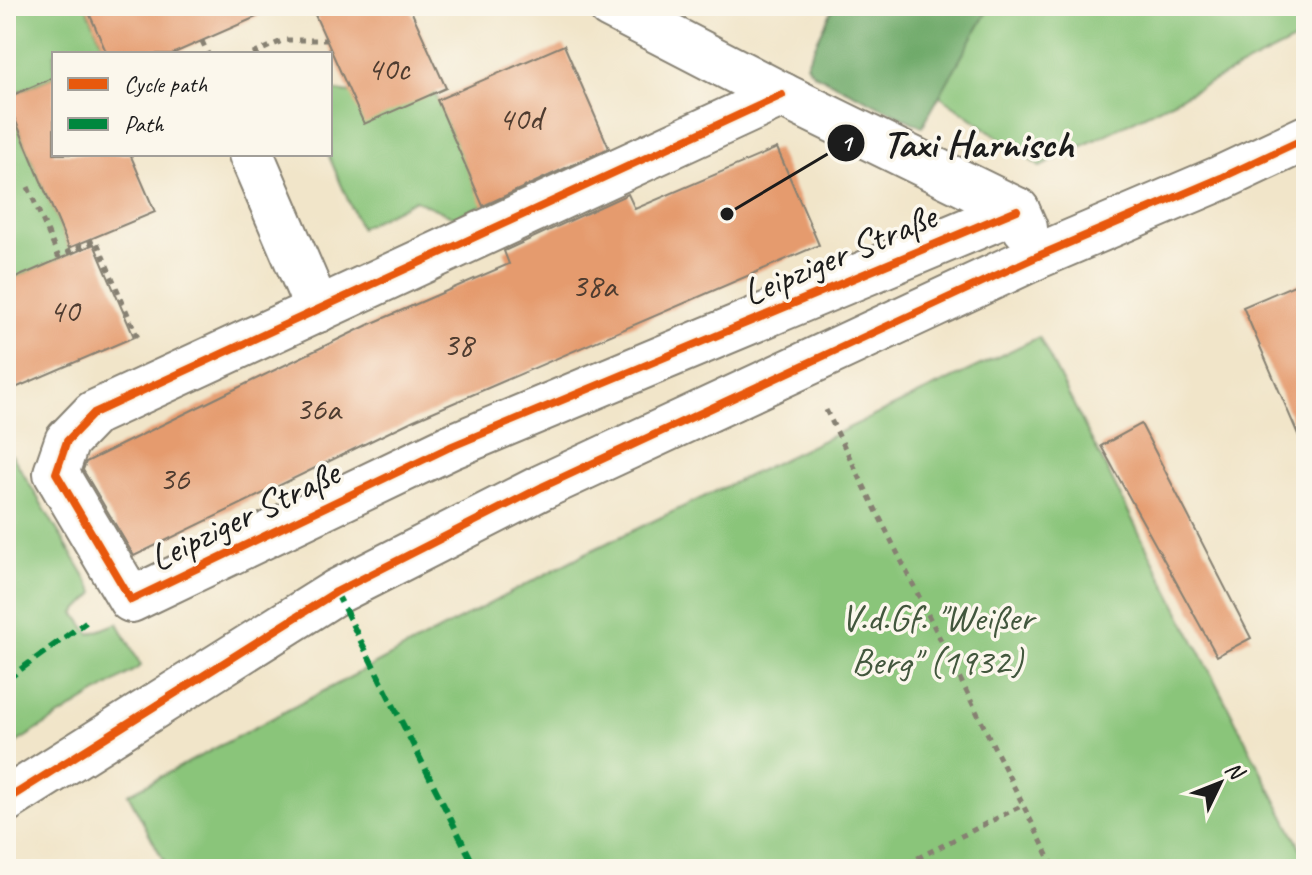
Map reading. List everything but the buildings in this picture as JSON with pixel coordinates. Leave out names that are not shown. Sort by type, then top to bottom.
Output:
[{"type":"street","points":[[610,6],[782,95],[1017,210],[1038,256]]},
{"type":"street","name":"Leipziger Straße","points":[[782,95],[94,413],[67,441],[56,473],[131,600],[450,447],[1017,210]]},
{"type":"street","points":[[6,800],[336,592],[542,487],[1038,256],[1306,138]]},
{"type":"street","points":[[252,156],[318,310]]},
{"type":"path","points":[[257,52],[284,40],[326,40]]},
{"type":"path","points":[[202,41],[207,52]]},
{"type":"path","points":[[28,187],[58,256],[96,240],[138,339]]},
{"type":"path","points":[[804,366],[1055,869]]},
{"type":"path","points":[[896,869],[1023,805]]},
{"type":"green space","points":[[21,6],[86,6],[106,52],[52,52],[52,78],[6,97],[6,36]]},
{"type":"green space","points":[[834,6],[990,6],[922,127],[814,74],[806,64]]},
{"type":"green space","points":[[990,6],[1306,6],[1306,35],[1040,167],[939,95]]},
{"type":"green space","points":[[332,90],[435,93],[477,191],[515,174],[510,194],[454,217],[415,200],[360,228],[329,156],[332,156]]},
{"type":"green space","points":[[6,98],[72,254],[6,282]]},
{"type":"green space","name":"V.d.Gf. \"Weißer Berg\" (1932)","points":[[1039,337],[1306,859],[1306,869],[168,869],[128,794],[584,554]]},
{"type":"green space","points":[[6,452],[12,455],[95,593],[75,613],[90,634],[118,623],[141,666],[6,749]]},
{"type":"marked path","points":[[336,592],[476,869]]},
{"type":"marked path","points":[[6,680],[86,622]]},
{"type":"cycle path","points":[[782,95],[94,413],[67,441],[56,473],[131,600],[450,447],[1017,210]]},
{"type":"cycle path","points":[[6,800],[336,592],[542,487],[1038,256],[1306,138]]},
{"type":"place","name":"Taxi Harnisch","points":[[727,214]]}]
